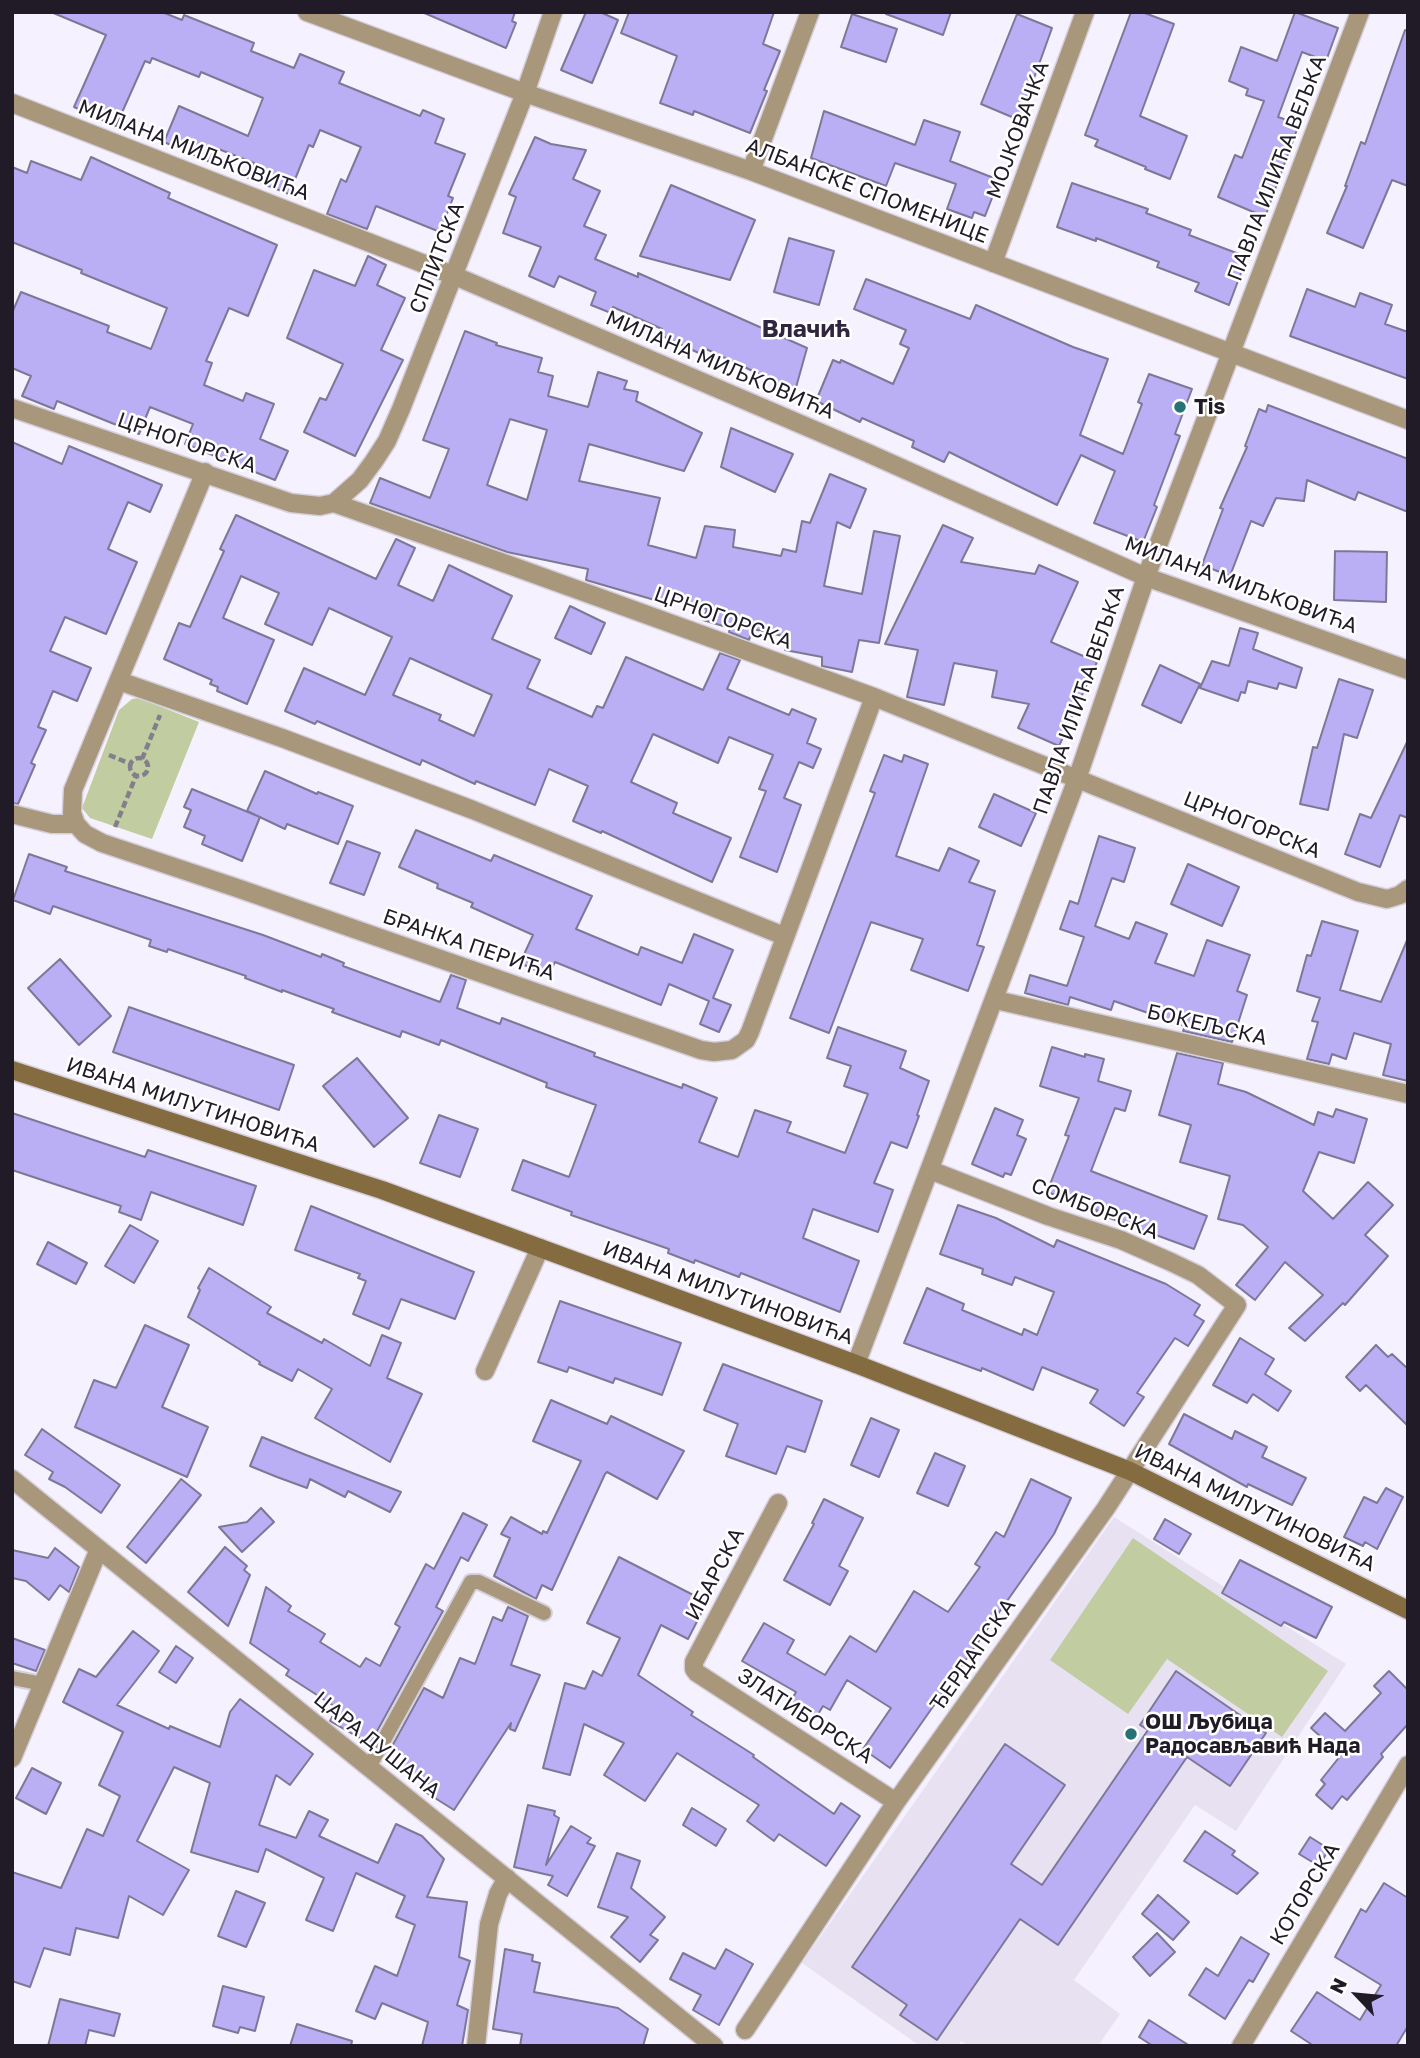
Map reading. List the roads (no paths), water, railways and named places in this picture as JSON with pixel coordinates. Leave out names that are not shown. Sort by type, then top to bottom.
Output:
[{"type":"street","name":"АЛБАНСКЕ СПОМЕНИЦЕ","points":[[307,12],[525,93],[751,171],[1408,420]]},
{"type":"street","name":"СПЛИТСКА","points":[[334,503],[360,480],[387,441],[455,276],[553,12]]},
{"type":"street","points":[[751,171],[810,12]]},
{"type":"street","name":"МОЈКОВАЧКА","points":[[993,263],[1085,12]]},
{"type":"street","name":"ПАВЛА ИЛИЋА ВЕЉКА","points":[[856,1364],[996,999],[1077,779],[1146,576],[1360,12]]},
{"type":"street","name":"МИЛАНА МИЉКОВИЋА","points":[[12,103],[455,276],[1146,576],[1408,670]]},
{"type":"street","name":"ЦРНОГОРСКА","points":[[12,408],[291,503],[320,506],[334,503],[874,697],[1358,892],[1387,898],[1405,895]]},
{"type":"street","points":[[12,814],[52,824],[76,824],[72,813],[74,790],[205,472]]},
{"type":"street","points":[[119,681],[282,738],[473,810],[783,936]]},
{"type":"street","name":"БРАНКА ПЕРИЋА","points":[[76,824],[85,834],[102,843],[714,1052],[732,1049],[746,1040],[874,697]]},
{"type":"street","name":"БОКЕЉСКА","points":[[996,999],[1408,1094]]},
{"type":"street","name":"ИВАНА МИЛУТИНОВИЋА","points":[[12,1070],[382,1190],[856,1364],[1130,1471],[1408,1610]]},
{"type":"street","name":"СОМБОРСКА","points":[[930,1170],[1048,1216],[1121,1240],[1198,1275],[1237,1305]]},
{"type":"street","points":[[485,1371],[540,1248]]},
{"type":"street","name":"ЂЕРДАПСКА","points":[[745,2030],[896,1802],[1130,1471],[1237,1305]]},
{"type":"street","name":"ЦАРА ДУШАНА","points":[[12,1479],[714,2046]]},
{"type":"street","name":"ИБАРСКА","points":[[693,1666],[778,1503]]},
{"type":"street","points":[[12,1758],[99,1549]]},
{"type":"street","name":"ЗЛАТИБОРСКА","points":[[693,1666],[697,1674],[896,1802]]},
{"type":"street","name":"КОТОРСКА","points":[[1241,2046],[1408,1765]]},
{"type":"street","points":[[476,2046],[489,1924],[498,1894],[507,1878]]},
{"type":"lane","points":[[369,1767],[471,1582],[479,1582],[544,1613]]},
{"type":"lane","points":[[12,1678],[43,1685]]},
{"type":"place","name":"Tis","points":[[1180,407]]},
{"type":"place","name":"ОШ Љубица Радосављавић Нада","points":[[1131,1734]]},
{"type":"district","name":"Влачић","points":[[806,329]]}]
